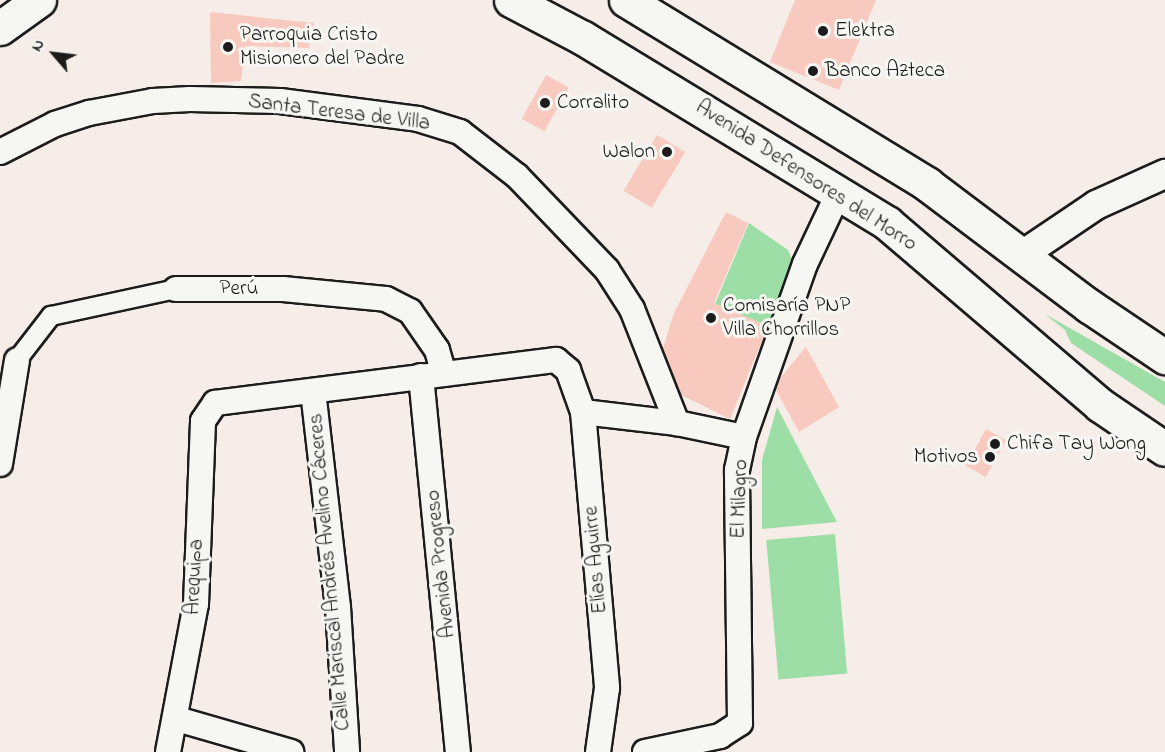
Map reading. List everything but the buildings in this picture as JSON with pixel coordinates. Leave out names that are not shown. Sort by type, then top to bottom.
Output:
[{"type":"main road","points":[[0,28],[39,0]]},
{"type":"main road","name":"Avenida Defensores del Morro","points":[[511,0],[583,38],[839,192],[931,257],[1100,405],[1165,449]]},
{"type":"main road","points":[[626,0],[927,183],[1089,306],[1165,357]]},
{"type":"street","name":"Santa Teresa de Villa","points":[[0,152],[56,124],[89,113],[153,101],[190,99],[280,101],[418,119],[460,132],[517,176],[607,270],[632,309],[677,423]]},
{"type":"street","points":[[1022,255],[1096,205],[1165,174]]},
{"type":"street","name":"El Milagro","points":[[645,752],[720,736],[740,723],[737,470],[744,437],[805,264],[839,192]]},
{"type":"street","name":"Perú","points":[[17,360],[51,316],[176,289],[284,289],[386,299],[410,311],[437,350],[433,375]]},
{"type":"street","points":[[0,464],[17,360]]},
{"type":"street","name":"Elías Aguirre","points":[[433,375],[556,360],[568,370],[583,412],[607,688],[598,752]]},
{"type":"street","points":[[314,391],[433,375]]},
{"type":"street","name":"Avenida Progreso","points":[[433,375],[458,752]]},
{"type":"street","name":"Arequipa","points":[[168,752],[177,719],[196,603],[202,421],[215,403],[314,391]]},
{"type":"street","name":"Calle Mariscal Andrés Avelino Cáceres","points":[[314,391],[338,607],[347,752]]},
{"type":"street","points":[[583,412],[677,423],[744,437]]},
{"type":"street","points":[[177,719],[291,752]]},
{"type":"green space","points":[[749,223],[788,250],[795,267],[770,327],[715,304]]},
{"type":"green space","points":[[1045,314],[1165,382],[1165,406],[1071,343],[1065,330]]},
{"type":"green space","points":[[777,407],[837,522],[762,529],[762,460]]},
{"type":"green space","points":[[835,534],[847,673],[778,679],[766,540]]},
{"type":"place","name":"Elektra","points":[[823,31]]},
{"type":"place","name":"Parroquia Cristo Misionero del Padre","points":[[228,47]]},
{"type":"place","name":"Banco Azteca","points":[[813,71]]},
{"type":"place","name":"Corralito","points":[[545,103]]},
{"type":"place","name":"Walon","points":[[667,152]]},
{"type":"place","name":"Comisaría PNP Villa Chorrillos","points":[[711,318]]},
{"type":"place","name":"Chifa Tay Wong","points":[[995,444]]},
{"type":"place","name":"Motivos","points":[[990,457]]}]
